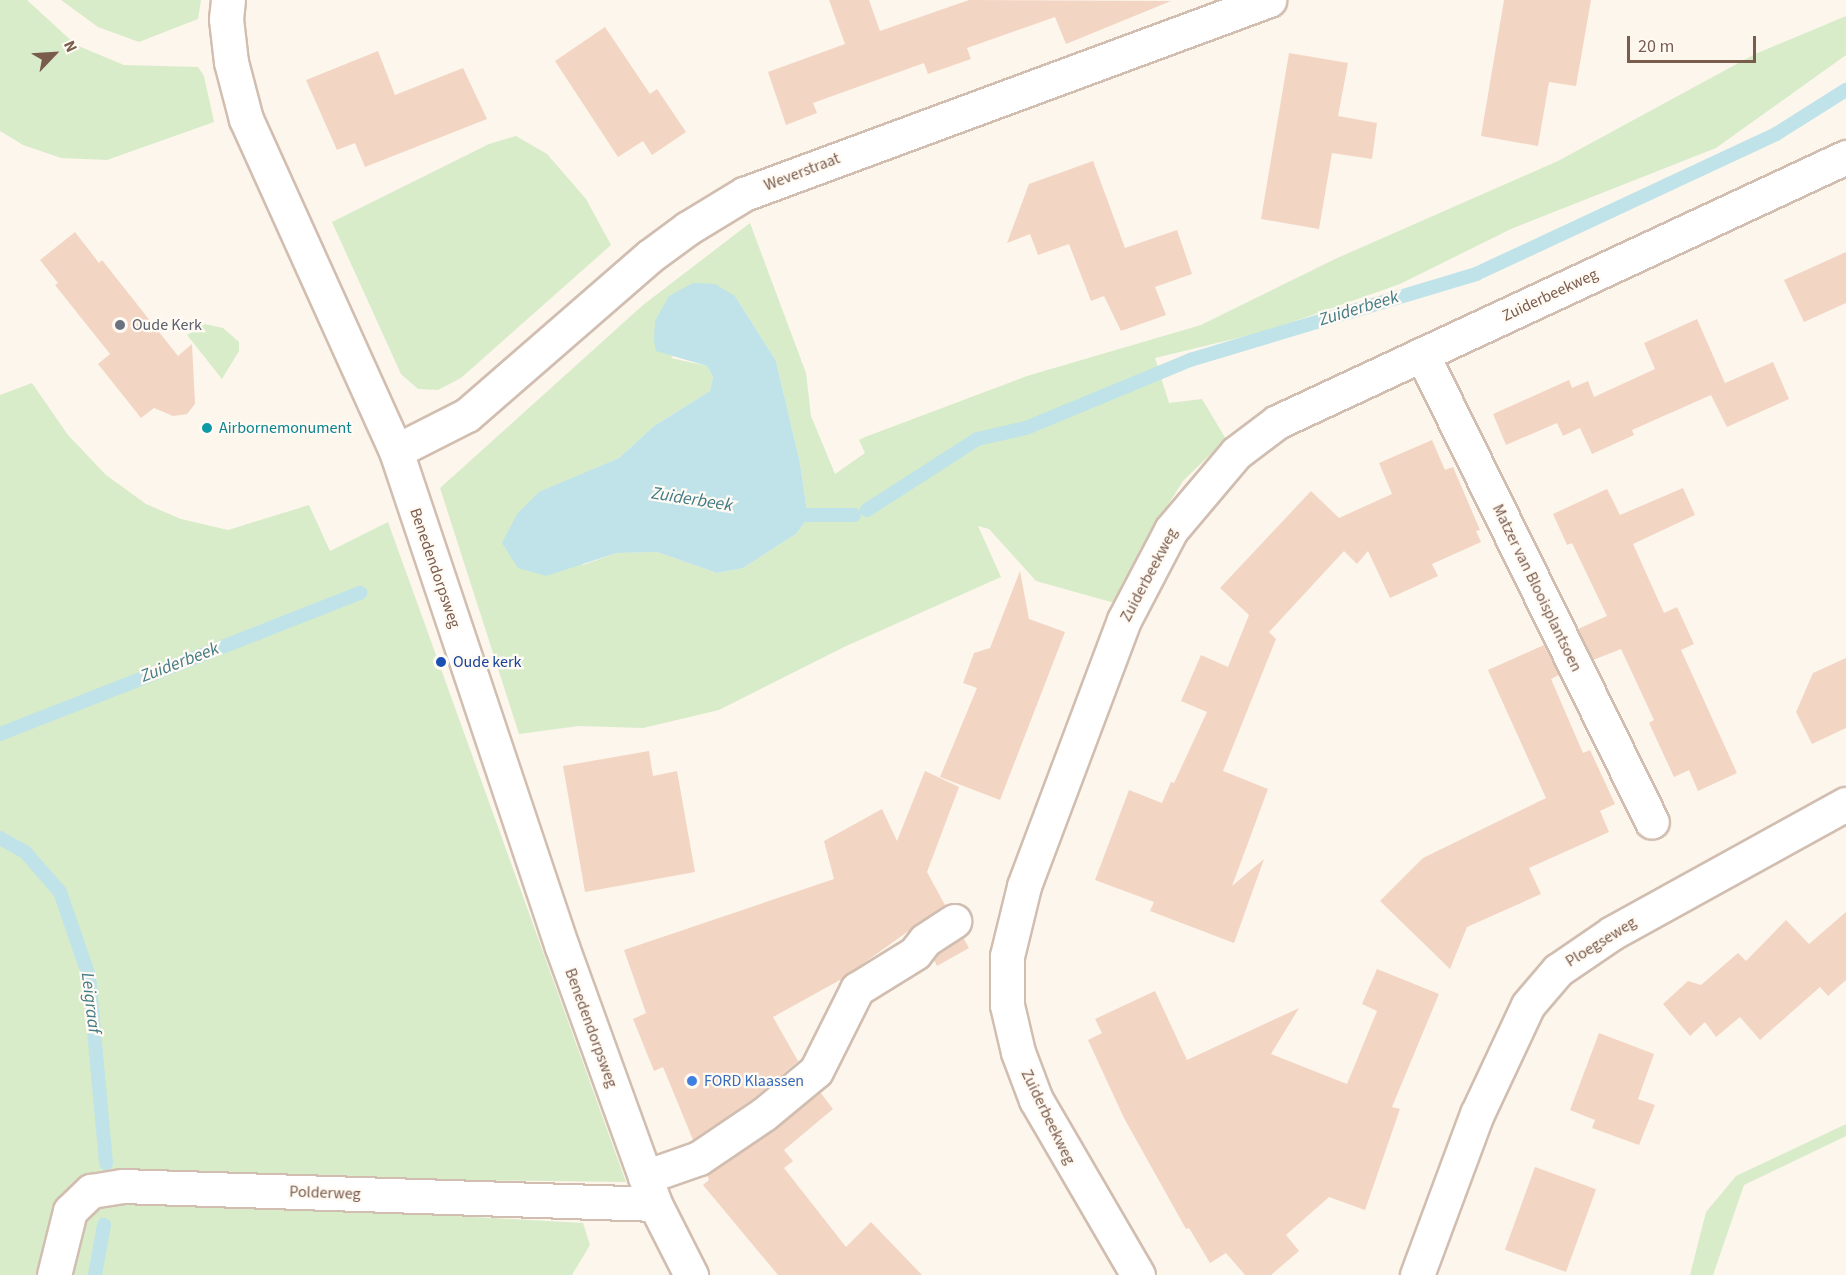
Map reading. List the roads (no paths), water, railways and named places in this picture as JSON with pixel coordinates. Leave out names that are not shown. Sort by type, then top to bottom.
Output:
[{"type":"street","name":"Benedendorpsweg","points":[[228,0],[226,19],[231,62],[246,119],[396,451],[558,936],[650,1190],[691,1275]]},
{"type":"street","name":"Weverstraat","points":[[396,451],[467,415],[650,256],[688,228],[744,194],[1269,0]]},
{"type":"street","name":"Zuiderbeekweg","points":[[1138,1275],[1064,1154],[1036,1100],[1018,1053],[1007,1005],[1007,956],[1019,901],[1124,620],[1171,530],[1236,453],[1277,422],[1846,157]]},
{"type":"street","name":"Matzer van Blooisplantsoen","points":[[1422,354],[1652,822]]},
{"type":"street","name":"Ploegseweg","points":[[1417,1275],[1477,1114],[1528,1005],[1558,970],[1612,933],[1846,804]]},
{"type":"street","points":[[650,1190],[764,1114],[816,1071],[857,989],[915,953],[925,940],[954,921]]},
{"type":"street","name":"Polderweg","points":[[54,1275],[70,1211],[91,1191],[122,1186],[650,1190]]},
{"type":"water","points":[[693,283],[715,284],[735,296],[776,361],[800,463],[808,518],[796,534],[743,568],[717,573],[657,552],[617,553],[546,576],[518,568],[502,543],[517,514],[539,492],[619,458],[654,426],[710,391],[713,377],[707,366],[656,351],[654,340],[655,321],[669,296]]},
{"type":"waterway","name":"Zuiderbeek","points":[[867,510],[977,439],[1026,428],[1190,360],[1476,274],[1776,134],[1846,90]]},
{"type":"waterway","name":"Zuiderbeek","points":[[791,515],[854,515]]},
{"type":"waterway","name":"Zuiderbeek","points":[[0,734],[360,593]]},
{"type":"waterway","name":"Leigraaf","points":[[0,838],[25,852],[60,892],[89,976],[106,1163]]},
{"type":"waterway","name":"Leigraaf","points":[[95,1275],[104,1225]]},
{"type":"place","name":"Oude Kerk","points":[[120,325]]},
{"type":"place","name":"Airbornemonument","points":[[207,428]]},
{"type":"place","name":"Oude kerk","points":[[441,662]]},
{"type":"place","name":"FORD Klaassen","points":[[692,1081]]}]
